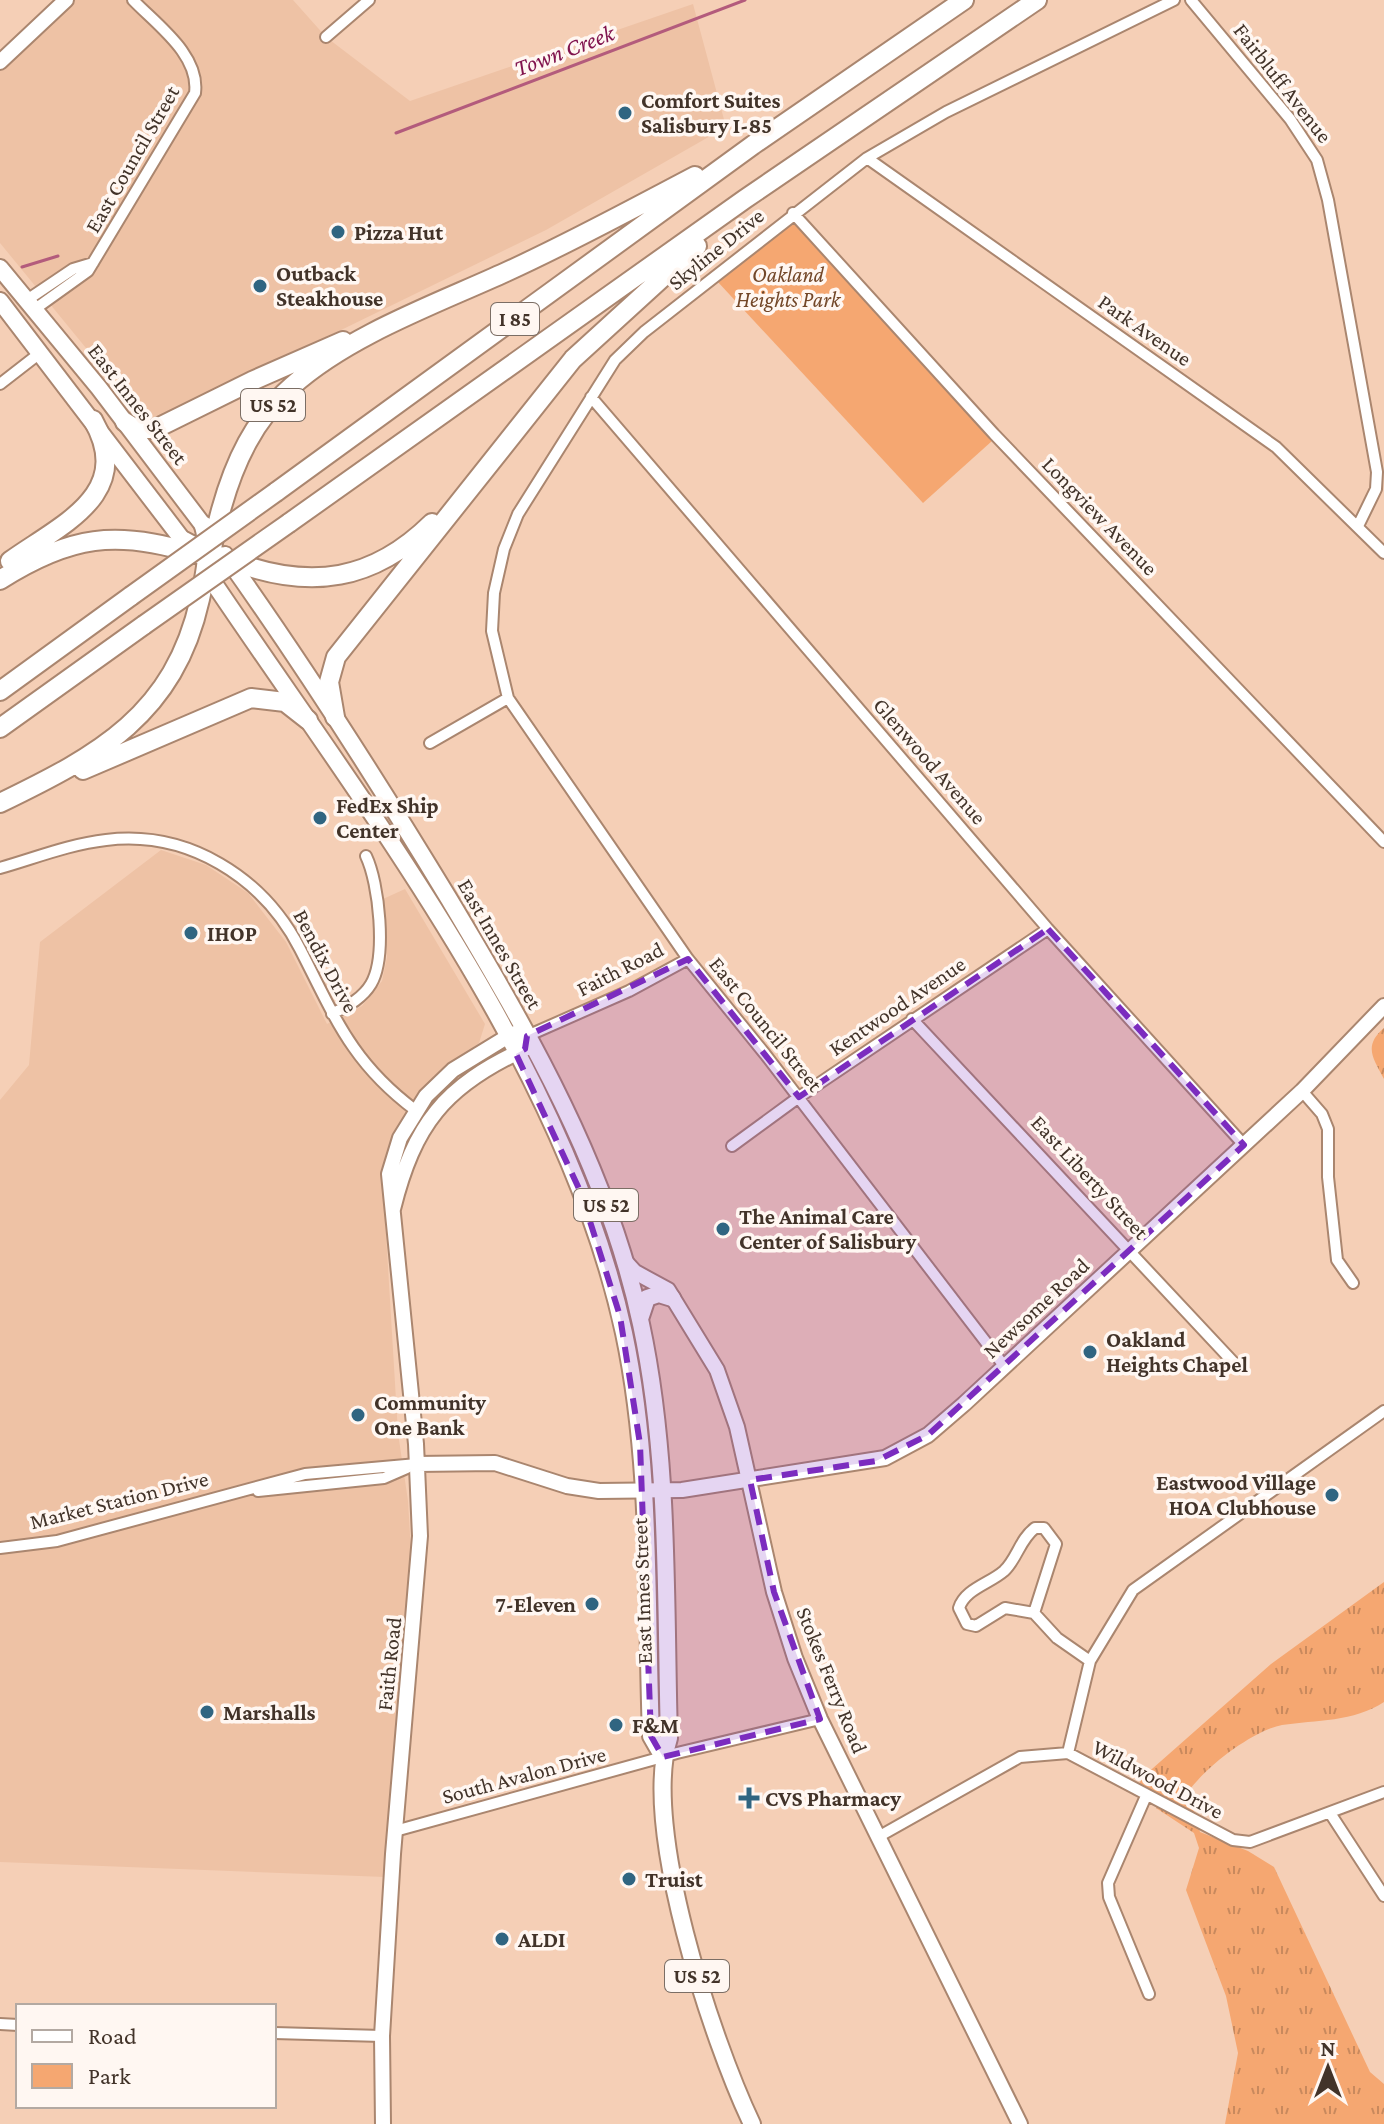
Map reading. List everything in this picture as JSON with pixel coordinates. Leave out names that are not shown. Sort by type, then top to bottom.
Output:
[{"type":"highway","name":"I 85","points":[[0,691],[753,145],[964,0]]},
{"type":"highway","name":"I 85","points":[[0,728],[745,199],[1037,0]]},
{"type":"highway","name":"US 52","points":[[210,555],[238,459],[256,427],[279,399],[322,365],[435,304],[592,231],[753,145]]},
{"type":"highway","name":"US 52","points":[[335,717],[329,678],[336,657],[514,432],[595,336],[722,224],[745,199]]},
{"type":"highway","points":[[125,422],[136,429],[155,429],[271,372],[435,304]]},
{"type":"highway","points":[[0,569],[101,490],[107,461],[93,420]]},
{"type":"highway","points":[[0,580],[54,550],[99,539],[144,540],[270,573],[306,578],[342,575],[377,564],[422,533],[514,432]]},
{"type":"highway","points":[[0,804],[83,760],[142,716],[169,679],[186,647],[210,555]]},
{"type":"highway","points":[[0,804],[251,698],[285,702],[308,720]]},
{"type":"main road","name":"East Innes Street","points":[[0,268],[125,422],[210,555],[308,720],[424,898],[507,1037],[568,1158],[610,1280],[632,1380],[643,1492],[651,1736],[663,1757]]},
{"type":"main road","name":"East Innes Street","points":[[0,301],[93,420],[210,555],[335,717],[414,841],[527,1036],[577,1132],[624,1260],[641,1324],[654,1397],[661,1491],[669,1738],[663,1757],[662,1789],[668,1843],[681,1916],[720,2052],[752,2124]]},
{"type":"main road","points":[[641,1324],[640,1311],[647,1298],[659,1294],[672,1298]]},
{"type":"street","points":[[0,62],[66,0]]},
{"type":"street","name":"East Council Street","points":[[31,304],[80,279],[93,263],[195,93],[197,79],[189,59],[133,0]]},
{"type":"street","points":[[326,37],[369,0]]},
{"type":"street","name":"Skyline Drive","points":[[508,698],[492,631],[494,593],[504,549],[518,514],[615,360],[644,332],[867,158],[946,112],[1174,0]]},
{"type":"street","name":"Fairbluff Avenue","points":[[1191,0],[1290,119],[1317,160],[1328,200],[1377,472],[1376,489],[1358,526]]},
{"type":"street","name":"Park Avenue","points":[[867,158],[1276,447],[1384,553]]},
{"type":"street","name":"Longview Avenue","points":[[793,213],[994,434],[1384,842]]},
{"type":"street","points":[[0,384],[40,353]]},
{"type":"street","name":"Glenwood Avenue","points":[[591,397],[1048,929],[1244,1145]]},
{"type":"street","points":[[430,743],[508,698]]},
{"type":"street","name":"East Council Street","points":[[508,698],[688,959],[799,1097],[1005,1367]]},
{"type":"street","name":"Bendix Drive","points":[[0,868],[109,839],[161,841],[194,851],[238,874],[268,900],[291,933],[332,1014],[365,1067],[415,1110]]},
{"type":"street","points":[[332,1014],[364,994],[377,971],[375,882],[366,856]]},
{"type":"street","name":"Kentwood Avenue","points":[[732,1146],[912,1019],[1048,929]]},
{"type":"street","name":"Faith Road","points":[[383,2124],[382,2036],[395,1831],[419,1584],[417,1464],[390,1168],[415,1110],[446,1075],[515,1033],[527,1036],[555,1027],[688,959]]},
{"type":"street","name":"Newsome Road","points":[[643,1492],[857,1465],[895,1454],[928,1435],[1302,1091],[1384,1006]]},
{"type":"street","name":"East Liberty Street","points":[[912,1019],[1235,1364]]},
{"type":"street","name":"Faith Road","points":[[393,1209],[409,1155],[428,1120],[462,1087],[525,1049],[527,1036]]},
{"type":"street","points":[[1302,1091],[1322,1114],[1328,1129],[1328,1177],[1337,1260],[1353,1283]]},
{"type":"street","name":"Stokes Ferry Road","points":[[624,1260],[635,1272],[665,1288],[715,1365],[734,1417],[774,1592],[795,1658],[820,1719],[1020,2124]]},
{"type":"street","points":[[1068,1753],[1090,1661],[1133,1590],[1384,1411]]},
{"type":"street","name":"Market Station Drive","points":[[0,1548],[57,1541],[248,1490],[277,1492],[384,1478],[417,1464],[495,1463],[567,1486],[643,1492]]},
{"type":"street","points":[[1034,1613],[1056,1544],[1044,1528],[1035,1528],[1026,1535],[1006,1569],[962,1599],[959,1608],[967,1624],[976,1626],[1005,1608],[1034,1613],[1057,1638],[1090,1661]]},
{"type":"street","name":"South Avalon Drive","points":[[395,1831],[663,1757],[820,1719]]},
{"type":"street","name":"Wildwood Drive","points":[[878,1837],[1020,1757],[1068,1753],[1217,1834],[1250,1842],[1384,1792]]},
{"type":"street","points":[[1146,1796],[1108,1883],[1109,1897],[1149,1994]]},
{"type":"street","points":[[1330,1813],[1384,1896]]},
{"type":"street","points":[[276,2033],[382,2036]]},
{"type":"highlighted area","points":[[1048,929],[1244,1145],[928,1435],[876,1461],[750,1480],[774,1592],[820,1719],[663,1757],[651,1736],[640,1444],[620,1316],[581,1193],[516,1054],[525,1049],[527,1036],[688,959],[799,1097]]},
{"type":"shaded area","points":[[71,0],[293,0],[326,37],[410,101],[693,4],[726,127],[546,230],[167,415],[145,420],[130,410],[104,370],[0,243],[0,70]]},
{"type":"shaded area","points":[[161,850],[206,865],[248,893],[286,942],[327,1024],[362,1006],[382,981],[387,957],[383,899],[405,889],[485,1024],[479,1043],[451,1066],[387,1165],[383,1184],[398,1433],[408,1501],[411,1552],[402,1700],[385,1877],[0,1862],[0,1100],[29,1065],[40,942]]},
{"type":"green space","name":"Oakland Heights Park","points":[[793,220],[992,441],[923,503],[717,281]]},
{"type":"green space","points":[[1384,1028],[1384,1079],[1372,1047]]},
{"type":"green space","points":[[1384,1582],[1384,1702],[1348,1717],[1269,1729],[1225,1755],[1199,1779],[1182,1802],[1194,1811],[1200,1832],[1248,1851],[1274,1867],[1370,2072],[1384,2084],[1384,2124],[1225,2124],[1238,2053],[1226,1996],[1186,1890],[1199,1848],[1194,1833],[1156,1808],[1161,1796],[1138,1785],[1144,1776],[1271,1664]]},
{"type":"waterway","name":"Town Creek","points":[[396,133],[745,0]]},
{"type":"waterway","name":"Town Creek","points":[[22,267],[58,256]]},
{"type":"place","name":"Comfort Suites Salisbury I-85","points":[[625,113]]},
{"type":"place","name":"Pizza Hut","points":[[338,232]]},
{"type":"place","name":"Outback Steakhouse","points":[[260,286]]},
{"type":"place","name":"FedEx Ship Center","points":[[320,818]]},
{"type":"place","name":"IHOP","points":[[191,933]]},
{"type":"place","name":"The Animal Care Center of Salisbury","points":[[723,1229]]},
{"type":"place","name":"Oakland Heights Chapel","points":[[1090,1352]]},
{"type":"place","name":"Community One Bank","points":[[358,1415]]},
{"type":"place","name":"Eastwood Village HOA Clubhouse","points":[[1332,1495]]},
{"type":"place","name":"7-Eleven","points":[[592,1604]]},
{"type":"place","name":"Marshalls","points":[[207,1712]]},
{"type":"place","name":"F&M","points":[[616,1725]]},
{"type":"place","name":"CVS Pharmacy","points":[[749,1798]]},
{"type":"place","name":"Truist","points":[[629,1879]]},
{"type":"place","name":"ALDI","points":[[502,1939]]}]
